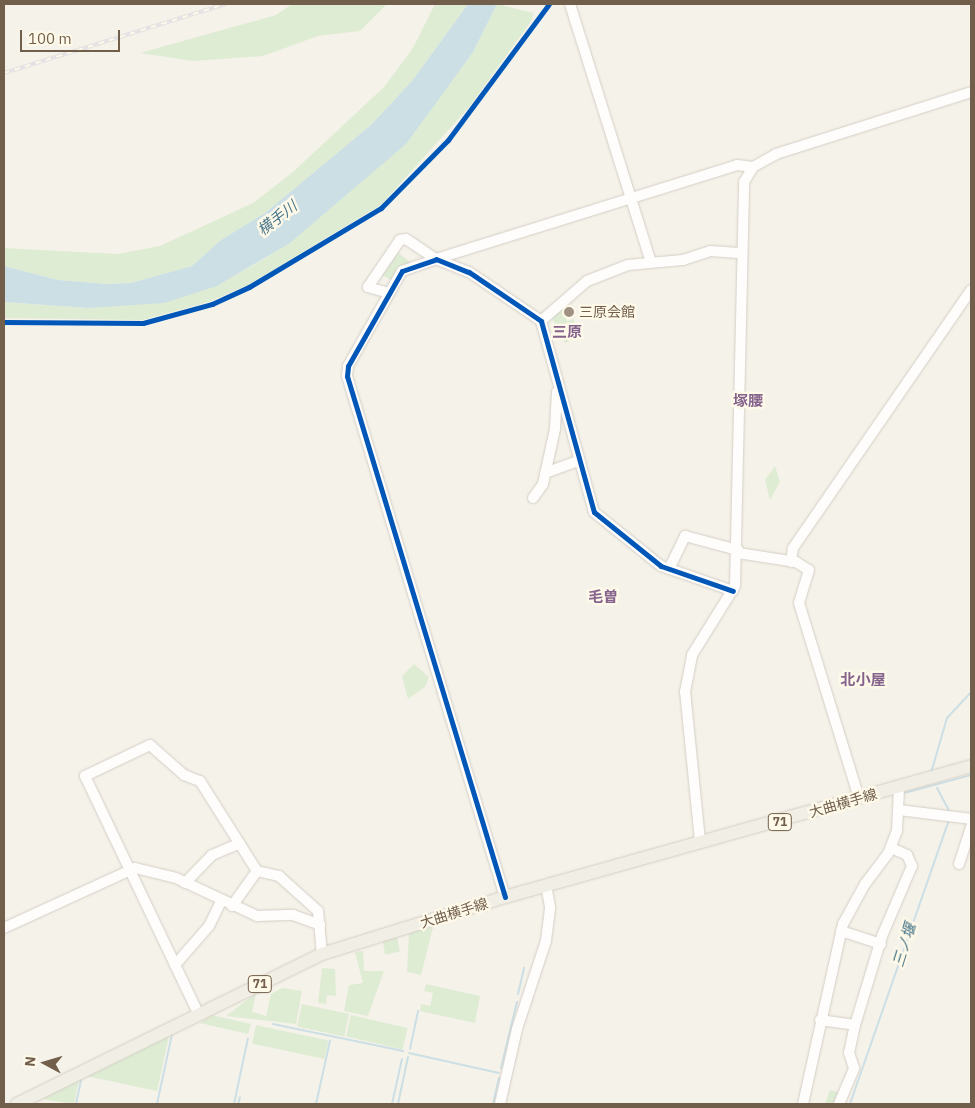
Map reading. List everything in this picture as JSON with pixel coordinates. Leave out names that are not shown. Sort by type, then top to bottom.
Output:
[{"type":"main road","name":"大曲横手線","points":[[17,1104],[322,954],[505,897],[700,840],[736,835],[971,766]]},
{"type":"street","points":[[570,4],[650,259]]},
{"type":"street","points":[[700,840],[687,727],[688,670],[733,591],[738,551],[744,182],[753,168],[776,154],[971,92]]},
{"type":"street","points":[[505,897],[347,376],[348,366],[402,271],[737,164],[753,168]]},
{"type":"street","points":[[389,293],[368,287],[400,240],[406,239],[436,259],[469,272],[541,321],[578,461],[594,512],[670,569],[733,591]]},
{"type":"street","points":[[541,321],[587,281],[650,259],[683,260],[710,250],[742,253]]},
{"type":"street","points":[[791,562],[793,548],[971,290]]},
{"type":"street","points":[[533,498],[540,492],[555,429],[557,383]]},
{"type":"street","points":[[545,473],[578,461]]},
{"type":"street","points":[[670,569],[685,536],[738,551],[791,562],[809,570],[799,604],[858,798]]},
{"type":"street","points":[[199,1015],[85,776],[150,745],[184,775],[200,781],[257,870],[279,876],[295,888],[318,911],[322,954]]},
{"type":"street","points":[[803,1104],[841,931],[865,884],[890,848],[899,810],[899,788]]},
{"type":"street","points":[[899,810],[971,819]]},
{"type":"street","points":[[959,864],[971,826]]},
{"type":"street","points":[[184,883],[212,856],[240,843]]},
{"type":"street","points":[[839,1104],[854,1068],[849,1053],[855,1025],[881,944],[912,866],[906,855],[890,848]]},
{"type":"street","points":[[4,928],[129,871],[142,870],[184,883],[257,916],[293,915],[320,925]]},
{"type":"street","points":[[232,906],[257,870]]},
{"type":"street","points":[[500,1104],[517,1029],[546,941],[550,907],[546,885]]},
{"type":"street","points":[[175,966],[209,926],[221,901]]},
{"type":"street","points":[[841,931],[881,944]]},
{"type":"street","points":[[820,1020],[855,1025]]},
{"type":"green space","points":[[292,4],[387,4],[360,31],[318,36],[263,56],[193,61],[140,53],[276,15]]},
{"type":"green space","points":[[435,4],[468,4],[412,81],[371,125],[265,213],[221,240],[192,266],[131,283],[107,284],[58,280],[4,266],[4,248],[118,254],[160,246],[253,203],[293,172],[384,87],[413,48]]},
{"type":"green space","points":[[497,4],[533,13],[532,20],[470,106],[381,205],[248,285],[209,302],[142,320],[4,318],[4,302],[88,308],[217,286],[267,257],[405,144],[473,52]]},
{"type":"green space","points":[[396,251],[411,263],[393,281],[380,274]]},
{"type":"green space","points":[[563,305],[567,321],[574,319],[577,338],[565,343],[551,316]]},
{"type":"green space","points":[[775,466],[780,482],[770,500],[765,480]]},
{"type":"green space","points":[[414,664],[429,677],[425,687],[408,699],[402,676]]},
{"type":"green space","points":[[433,927],[421,975],[407,972],[409,933]]},
{"type":"green space","points":[[397,937],[400,952],[385,955],[382,940]]},
{"type":"green space","points":[[363,951],[364,971],[384,971],[368,1016],[344,1011],[349,985],[363,983],[355,952]]},
{"type":"green space","points":[[322,968],[335,969],[336,996],[327,995],[326,1004],[318,1003]]},
{"type":"green space","points":[[426,984],[480,996],[475,1023],[420,1011],[421,1004],[430,1006],[433,993],[424,991]]},
{"type":"green space","points":[[282,988],[302,991],[296,1024],[226,1016],[256,993],[252,1012],[266,1016],[271,994]]},
{"type":"green space","points":[[302,1004],[349,1014],[344,1036],[297,1026]]},
{"type":"green space","points":[[212,1015],[251,1024],[248,1034],[200,1023]]},
{"type":"green space","points":[[351,1015],[408,1028],[403,1049],[346,1036]]},
{"type":"green space","points":[[256,1025],[328,1040],[324,1059],[252,1044]]},
{"type":"green space","points":[[169,1036],[157,1091],[86,1076]]},
{"type":"green space","points":[[79,1080],[74,1104],[42,1099]]},
{"type":"green space","points":[[830,1090],[841,1093],[836,1104],[825,1104]]},
{"type":"water","name":"横手川","points":[[468,4],[497,4],[473,52],[406,144],[290,243],[217,286],[164,303],[88,308],[4,302],[4,266],[58,280],[107,284],[131,283],[192,266],[221,240],[265,213],[371,125],[412,81]]},
{"type":"waterway","name":"三ノ堰","points":[[931,773],[947,718],[971,692]]},
{"type":"waterway","name":"三ノ堰","points":[[904,793],[971,775]]},
{"type":"waterway","name":"三ノ堰","points":[[937,788],[950,812]]},
{"type":"waterway","name":"三ノ堰","points":[[850,1104],[949,819]]},
{"type":"waterway","points":[[518,994],[524,968]]},
{"type":"waterway","points":[[501,1068],[517,1002]]},
{"type":"waterway","points":[[410,1049],[418,1011]]},
{"type":"waterway","points":[[273,1024],[403,1051]]},
{"type":"waterway","points":[[157,1104],[172,1034]]},
{"type":"waterway","points":[[234,1104],[248,1038]]},
{"type":"waterway","points":[[316,1104],[330,1041]]},
{"type":"waterway","points":[[409,1053],[499,1073]]},
{"type":"waterway","points":[[398,1104],[408,1057]]},
{"type":"waterway","points":[[392,1104],[402,1059]]},
{"type":"waterway","points":[[493,1104],[499,1078]]},
{"type":"waterway","points":[[76,1104],[81,1080]]},
{"type":"waterway","points":[[238,1104],[240,1097]]},
{"type":"railway","points":[[4,73],[225,4]]},
{"type":"cycle path","points":[[4,322],[143,323],[212,304],[249,287],[381,208],[448,140],[549,4]]},
{"type":"cycle path","points":[[505,897],[347,376],[348,366],[402,271],[436,259],[469,272],[541,321],[594,512],[661,566],[733,591]]},
{"type":"place","name":"三原会館","points":[[569,312]]},
{"type":"district","name":"三原","points":[[567,332]]},
{"type":"district","name":"塚腰","points":[[748,401]]},
{"type":"district","name":"毛曽","points":[[603,597]]},
{"type":"district","name":"北小屋","points":[[863,680]]}]
